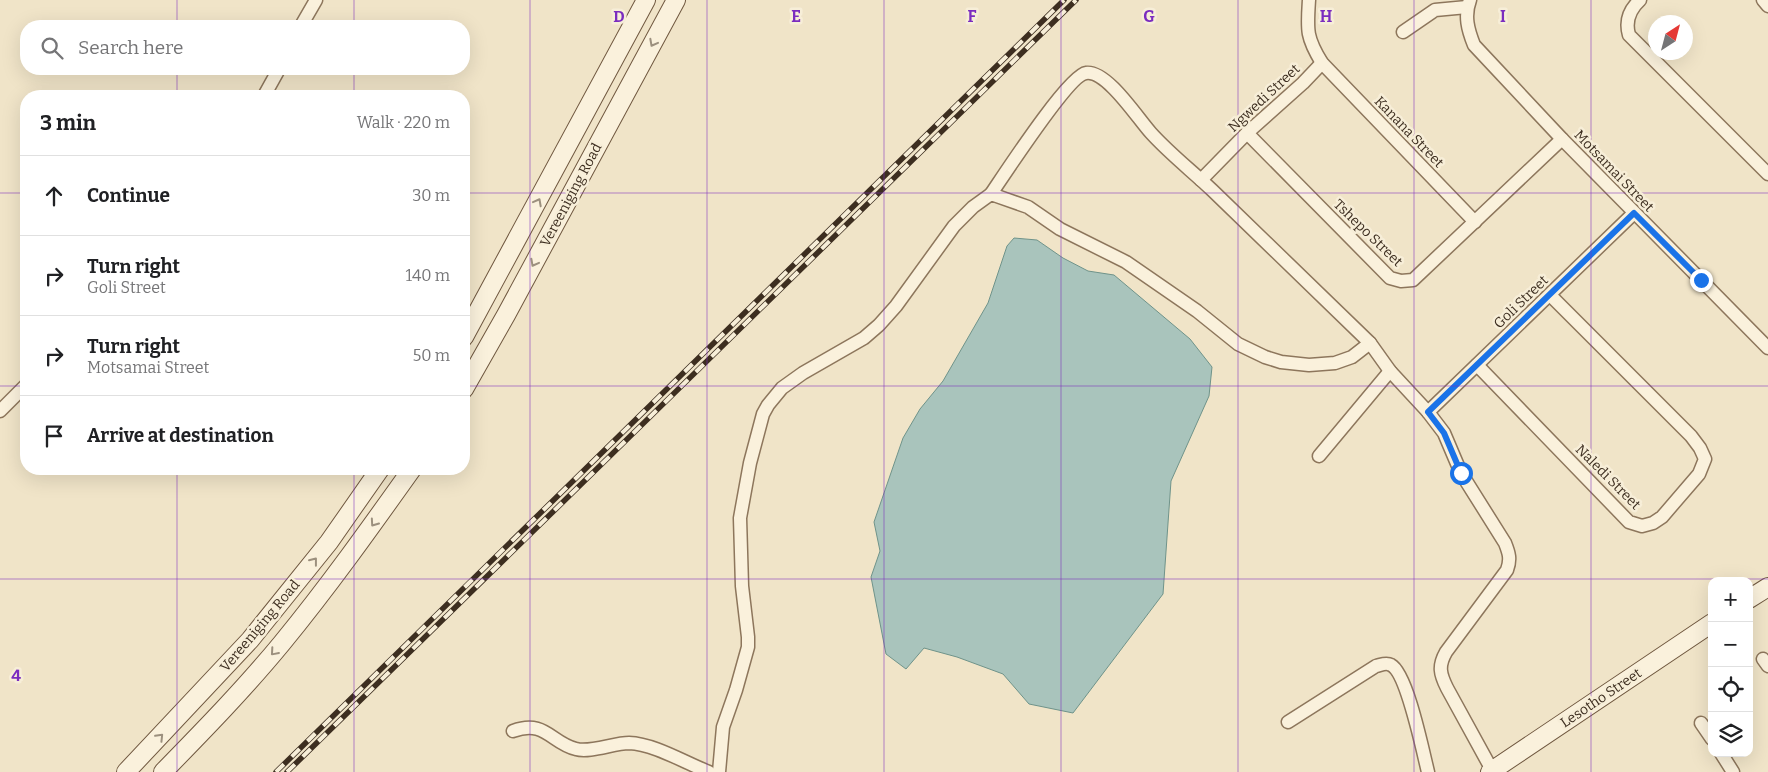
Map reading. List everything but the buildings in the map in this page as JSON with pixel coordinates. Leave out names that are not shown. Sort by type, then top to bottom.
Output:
[{"type":"main road","name":"Vereeniging Road","points":[[470,326],[646,0]]},
{"type":"main road","name":"Vereeniging Road","points":[[470,378],[676,0]]},
{"type":"main road","name":"Vereeniging Road","points":[[126,772],[250,640],[329,542],[376,475]]},
{"type":"main road","name":"Vereeniging Road","points":[[163,772],[240,691],[282,643],[345,563],[408,475]]},
{"type":"main road","points":[[1753,596],[1768,587]]},
{"type":"main road","name":"Lesotho Street","points":[[1491,771],[1708,626]]},
{"type":"street","points":[[305,20],[316,0]]},
{"type":"street","points":[[1309,0],[1308,34],[1322,64]]},
{"type":"street","points":[[1640,0],[1634,5],[1627,18],[1629,35],[1768,174]]},
{"type":"street","points":[[1762,0],[1768,6]]},
{"type":"street","points":[[1403,32],[1435,10],[1469,3]]},
{"type":"street","name":"Motsamai Street","points":[[1469,3],[1467,27],[1474,45],[1562,139],[1768,348]]},
{"type":"street","name":"Ngwedi Street","points":[[1201,180],[1247,133],[1322,64]]},
{"type":"street","name":"Kanana Street","points":[[1322,64],[1474,222]]},
{"type":"street","points":[[719,772],[723,727],[748,647],[742,586],[740,518],[750,463],[768,405],[782,388],[803,373],[864,338],[880,325],[954,226],[973,207],[991,194],[1050,109],[1080,75],[1087,72],[1107,81],[1167,150],[1201,180],[1370,342],[1390,371],[1428,412],[1444,433],[1461,473],[1505,543],[1510,556],[1507,570],[1446,652],[1440,668],[1440,675],[1491,771]]},
{"type":"street","points":[[267,90],[276,75]]},
{"type":"street","name":"Tshepo Street","points":[[1247,133],[1390,278],[1401,281],[1413,280],[1562,139]]},
{"type":"street","points":[[991,194],[1028,207],[1060,229],[1126,262],[1197,311],[1238,344],[1265,357],[1281,362],[1309,365],[1335,363],[1352,357],[1370,342]]},
{"type":"street","name":"Goli Street","points":[[1428,412],[1634,213]]},
{"type":"street","name":"Naledi Street","points":[[1477,365],[1629,522],[1642,526],[1653,523],[1662,516],[1699,474],[1705,460],[1700,448],[1692,436],[1550,295]]},
{"type":"street","points":[[1319,456],[1390,371]]},
{"type":"street","points":[[0,411],[20,392]]},
{"type":"street","points":[[1288,722],[1376,666],[1387,663],[1393,665],[1403,681],[1428,772]]},
{"type":"street","points":[[1701,723],[1708,734]]},
{"type":"street","points":[[513,731],[523,727],[534,728],[577,750],[630,743],[644,746],[709,772]]},
{"type":"street","points":[[1724,757],[1733,772]]},
{"type":"water","points":[[1014,238],[1037,240],[1063,258],[1088,271],[1114,275],[1190,339],[1212,367],[1209,396],[1171,481],[1163,594],[1073,713],[1029,704],[1003,674],[957,657],[924,648],[906,669],[886,654],[871,577],[880,551],[874,522],[903,438],[920,409],[943,381],[988,303],[1007,246]]},
{"type":"railway","points":[[276,772],[1064,0]]},
{"type":"railway","points":[[287,772],[1076,0]]},
{"type":"route","points":[[1461,473],[1444,433],[1428,412],[1634,213],[1701,280]]}]
